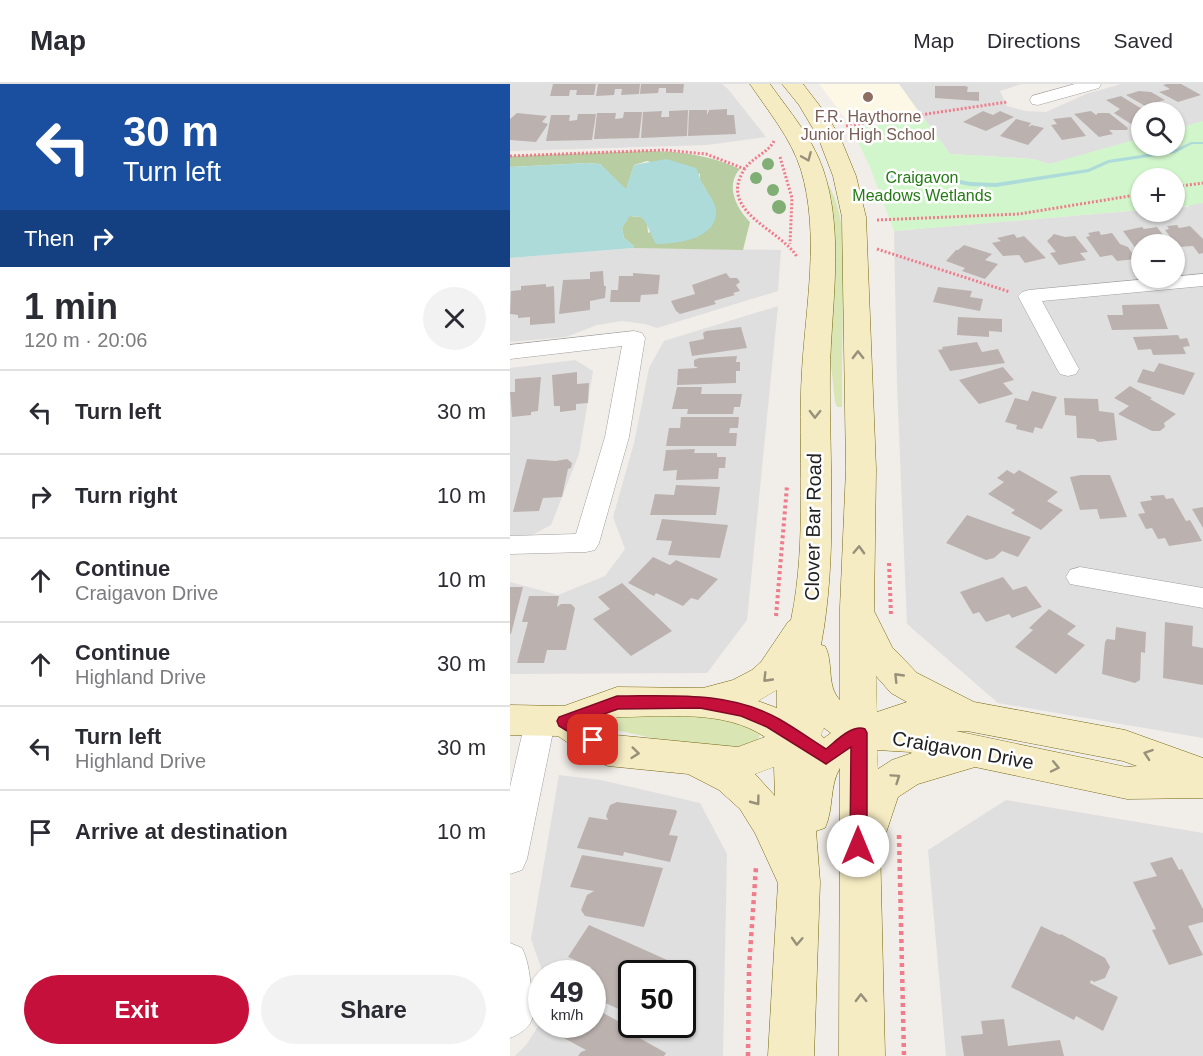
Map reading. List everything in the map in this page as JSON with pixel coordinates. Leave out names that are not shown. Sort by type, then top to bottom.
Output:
[{"type":"main road","name":"Clover Bar Road","points":[[760,84],[801,143],[812,170],[822,216],[821,310],[816,370],[815,556],[810,613],[796,686],[810,747]]},
{"type":"main road","points":[[792,84],[813,109],[831,138],[841,161],[854,209],[858,270],[861,469],[857,608],[858,867],[862,1056]]},
{"type":"main road","points":[[791,1056],[800,882],[807,848],[816,775],[810,747],[825,709],[837,694],[857,608]]},
{"type":"main road","points":[[857,608],[879,656],[904,683],[972,733],[882,787],[869,819],[858,867]]},
{"type":"main road","points":[[538,721],[617,702],[700,702],[741,694],[760,686],[782,662],[810,613]]},
{"type":"main road","points":[[810,613],[815,696],[825,709],[859,733]]},
{"type":"main road","points":[[700,702],[743,711],[772,722],[810,747],[842,794],[858,867]]},
{"type":"main road","points":[[538,721],[608,750],[738,763],[770,753],[810,747],[859,733]]},
{"type":"main road","name":"Craigavon Drive","points":[[859,733],[910,737],[972,733],[1125,746],[1203,774]]},
{"type":"main road","name":"Craigavon Drive","points":[[972,733],[1127,783],[1203,782]]},
{"type":"main road","points":[[690,759],[731,777],[748,790],[760,805],[800,882]]},
{"type":"street","points":[[1038,100],[1093,84]]},
{"type":"street","points":[[1068,369],[1029,296],[1203,280]]},
{"type":"street","points":[[510,352],[634,338],[616,437],[586,543],[510,545]]},
{"type":"street","points":[[1080,577],[1203,598]]},
{"type":"street","points":[[510,859],[538,721]]},
{"type":"street","points":[[510,960],[517,1012],[510,1020]]},
{"type":"path","points":[[842,126],[1007,102]]},
{"type":"path","points":[[772,135],[772,145],[778,151],[792,198],[790,244],[798,259]]},
{"type":"path","points":[[772,145],[745,169],[737,183],[739,197],[745,211],[771,233],[790,244]]},
{"type":"path","points":[[510,156],[664,150],[706,154],[745,169]]},
{"type":"path","points":[[1185,185],[1203,183]]},
{"type":"path","points":[[874,220],[1018,214],[1131,196]]},
{"type":"path","points":[[876,249],[996,289],[1029,296]]},
{"type":"path","points":[[776,618],[788,475]]},
{"type":"path","points":[[898,831],[904,1056]]},
{"type":"path","points":[[748,1056],[749,968],[757,863]]},
{"type":"shaded area","points":[[510,84],[722,84],[766,137],[707,145],[510,151]]},
{"type":"shaded area","name":"F.R. Haythorne Junior High School","points":[[819,84],[899,84],[918,111],[847,121]]},
{"type":"shaded area","points":[[899,84],[1021,84],[1000,91],[1007,106],[1025,111],[1046,112],[1086,94],[1121,84],[1203,84],[1203,738],[998,703],[907,624],[897,385],[894,231],[1131,211],[1131,222],[1185,222],[1185,207],[1189,207],[1185,199],[1185,168],[1131,168],[1131,189],[1033,159],[950,154]]},
{"type":"shaded area","points":[[633,248],[781,250],[778,291],[657,328],[622,321],[597,325],[566,337],[510,342],[510,258]]},
{"type":"shaded area","points":[[778,306],[747,620],[707,673],[510,674],[510,582],[558,595],[605,576],[625,549],[613,517],[634,443],[649,368],[664,341]]},
{"type":"shaded area","points":[[575,360],[593,371],[579,454],[551,525],[532,535],[510,535],[510,368]]},
{"type":"shaded area","points":[[559,775],[601,780],[700,803],[727,854],[723,1056],[515,1056],[531,1038],[606,1038],[606,960],[538,960],[531,939]]},
{"type":"shaded area","points":[[1006,800],[1203,833],[1203,1056],[946,1056],[928,850]]},
{"type":"green space","name":"Craigavon Meadows Wetlands","points":[[925,120],[950,154],[1033,159],[1049,164],[1131,141],[1131,156],[1185,156],[1185,126],[1203,121],[1203,203],[1185,206],[1185,168],[1131,168],[1131,211],[894,231],[870,167],[851,128]]},
{"type":"green space","points":[[646,151],[694,155],[717,160],[740,169],[733,182],[734,196],[740,210],[750,222],[743,250],[633,248],[634,246],[624,238],[622,228],[629,216],[641,217],[647,222],[648,233],[713,202],[700,180],[700,174],[647,161],[634,165],[626,190],[600,164],[510,167],[510,156]]},
{"type":"green space","points":[[827,182],[834,196],[842,228],[844,261],[842,407],[837,407],[835,402],[829,346],[823,183]]},
{"type":"green space","points":[[714,713],[761,732],[758,739],[723,748],[703,747],[606,729],[600,724],[602,717]]},
{"type":"water","points":[[666,159],[696,168],[716,210],[713,223],[708,230],[692,239],[656,244],[644,220],[641,217],[630,216],[622,228],[624,238],[634,246],[633,248],[510,258],[510,167],[600,164],[626,189],[634,165]]},
{"type":"building","points":[[553,84],[596,84],[594,95],[576,95],[577,90],[570,90],[569,96],[550,96]]},
{"type":"building","points":[[598,84],[640,84],[639,94],[621,95],[622,89],[615,89],[614,95],[596,96]]},
{"type":"building","points":[[641,84],[684,84],[683,93],[666,93],[666,88],[659,88],[658,93],[640,94]]},
{"type":"building","points":[[1181,84],[1201,95],[1178,102],[1159,92],[1170,89],[1163,85]]},
{"type":"building","points":[[935,86],[968,87],[967,92],[979,92],[979,101],[935,98]]},
{"type":"building","points":[[1139,91],[1151,92],[1165,100],[1138,102],[1126,95]]},
{"type":"building","points":[[1121,96],[1131,102],[1131,124],[1114,113],[1120,109],[1106,100]]},
{"type":"building","points":[[727,109],[727,115],[734,115],[736,134],[688,136],[689,110],[707,110],[707,115],[709,110]]},
{"type":"building","points":[[688,110],[687,136],[641,138],[643,112],[662,111],[661,117],[669,117],[669,111]]},
{"type":"building","points":[[983,111],[993,115],[1000,111],[1014,117],[986,131],[963,122]]},
{"type":"building","points":[[1091,111],[1096,115],[1109,113],[1128,128],[1127,130],[1109,130],[1113,134],[1099,137],[1074,114]]},
{"type":"building","points":[[624,112],[642,112],[639,138],[594,139],[597,113],[616,113],[615,119],[623,118]]},
{"type":"building","points":[[517,113],[547,116],[542,122],[548,124],[536,142],[510,140],[510,119]]},
{"type":"building","points":[[578,114],[596,114],[592,140],[546,141],[551,115],[570,115],[569,121],[577,120]]},
{"type":"building","points":[[1071,117],[1086,136],[1062,140],[1051,125],[1057,124],[1053,119]]},
{"type":"building","points":[[1016,119],[1031,123],[1028,127],[1032,125],[1044,128],[1028,145],[1000,136]]},
{"type":"building","points":[[1177,225],[1179,228],[1190,226],[1203,239],[1203,253],[1199,254],[1193,246],[1185,247],[1185,234],[1168,234],[1165,230],[1169,229],[1167,226]]},
{"type":"building","points":[[1157,227],[1162,234],[1131,234],[1131,242],[1123,231]]},
{"type":"building","points":[[1099,231],[1101,235],[1112,233],[1120,244],[1128,247],[1131,252],[1131,260],[1117,261],[1112,255],[1100,257],[1086,237],[1090,236],[1088,233]]},
{"type":"building","points":[[1014,234],[1017,238],[1024,236],[1046,258],[1025,263],[1019,255],[1003,256],[992,243],[1001,241],[997,238]]},
{"type":"building","points":[[1054,234],[1065,237],[1075,236],[1088,252],[1080,253],[1086,260],[1059,265],[1050,253],[1056,252],[1047,241]]},
{"type":"building","points":[[964,245],[992,254],[985,260],[998,264],[985,279],[962,271],[965,268],[946,261]]},
{"type":"building","points":[[603,271],[604,286],[606,286],[605,298],[590,301],[590,310],[559,314],[563,280],[590,279],[590,272]]},
{"type":"building","points":[[633,273],[660,275],[658,294],[641,295],[640,302],[610,302],[611,290],[618,290],[619,276],[633,276]]},
{"type":"building","points":[[726,273],[730,278],[737,278],[740,282],[736,285],[740,291],[733,293],[735,295],[714,301],[716,304],[680,314],[676,311],[671,301],[695,294],[692,285]]},
{"type":"building","points":[[546,284],[546,287],[554,286],[555,323],[530,325],[530,317],[518,318],[518,315],[510,314],[511,291],[521,290],[521,286]]},
{"type":"building","points":[[938,287],[972,291],[970,297],[983,299],[980,311],[933,302]]},
{"type":"building","points":[[1159,304],[1168,329],[1112,330],[1107,315],[1123,315],[1122,305]]},
{"type":"building","points":[[958,317],[1002,319],[1002,332],[989,331],[989,337],[957,335]]},
{"type":"building","points":[[741,327],[747,348],[692,356],[689,342],[704,339],[703,333],[706,331]]},
{"type":"building","points":[[1178,335],[1180,339],[1187,338],[1190,346],[1183,347],[1186,354],[1153,355],[1151,349],[1138,350],[1133,337]]},
{"type":"building","points":[[977,342],[982,352],[998,349],[1005,363],[950,371],[938,350],[943,349],[942,347]]},
{"type":"building","points":[[737,356],[736,362],[740,362],[740,371],[736,371],[736,383],[677,385],[678,369],[698,368],[694,366],[694,360]]},
{"type":"building","points":[[1159,363],[1195,373],[1184,395],[1137,382],[1143,369],[1154,372]]},
{"type":"building","points":[[1003,367],[1014,380],[1003,383],[1013,394],[979,404],[959,380]]},
{"type":"building","points":[[577,372],[577,384],[589,383],[588,403],[576,404],[576,410],[560,412],[560,406],[554,406],[552,375]]},
{"type":"building","points":[[541,377],[538,411],[531,412],[531,415],[512,417],[510,392],[515,392],[515,379]]},
{"type":"building","points":[[1130,386],[1176,414],[1164,423],[1165,427],[1160,431],[1152,431],[1118,414],[1129,406],[1114,398]]},
{"type":"building","points":[[677,387],[702,387],[701,394],[742,394],[740,407],[734,407],[733,414],[687,414],[688,409],[672,409]]},
{"type":"building","points":[[1032,391],[1057,397],[1042,429],[1035,427],[1033,433],[1016,429],[1017,425],[1005,422],[1015,398],[1028,401]]},
{"type":"building","points":[[1064,398],[1098,399],[1099,411],[1114,413],[1117,440],[1098,442],[1094,439],[1077,438],[1076,416],[1065,415]]},
{"type":"building","points":[[681,417],[739,417],[738,428],[730,428],[729,433],[737,433],[736,446],[666,446],[669,428],[680,428]]},
{"type":"building","points":[[695,449],[694,453],[717,453],[717,457],[726,457],[725,468],[719,468],[718,479],[676,480],[677,470],[663,471],[666,450]]},
{"type":"building","points":[[527,459],[556,461],[567,459],[572,463],[571,468],[568,469],[562,497],[543,498],[539,511],[513,512]]},
{"type":"building","points":[[1007,470],[1014,474],[1019,470],[1058,492],[1047,501],[1063,510],[1041,530],[1011,513],[1015,510],[988,494],[1004,482],[997,478]]},
{"type":"building","points":[[1110,475],[1127,517],[1100,519],[1097,509],[1080,510],[1070,477]]},
{"type":"building","points":[[676,485],[720,487],[716,515],[650,515],[655,494],[674,495]]},
{"type":"building","points":[[1164,495],[1166,499],[1173,498],[1186,521],[1190,520],[1202,541],[1169,546],[1165,538],[1158,539],[1152,528],[1146,529],[1138,514],[1145,513],[1140,502],[1152,500],[1150,496]]},
{"type":"building","points":[[1203,507],[1203,528],[1192,509]]},
{"type":"building","points":[[967,515],[1031,537],[1018,557],[1002,551],[994,558],[986,560],[946,543]]},
{"type":"building","points":[[662,519],[728,525],[720,558],[668,555],[672,541],[656,540]]},
{"type":"building","points":[[653,557],[670,565],[676,560],[718,579],[698,600],[691,598],[683,606],[656,593],[654,596],[628,583]]},
{"type":"building","points":[[1003,577],[1013,590],[1026,586],[1042,607],[1012,618],[1009,614],[986,622],[979,612],[973,614],[960,592]]},
{"type":"building","points":[[622,583],[672,631],[631,656],[593,619],[610,609],[598,597]]},
{"type":"building","points":[[510,587],[523,587],[511,634],[510,634]]},
{"type":"building","points":[[529,596],[559,596],[557,607],[561,604],[571,604],[575,608],[566,650],[547,650],[544,663],[517,663],[528,622],[522,622]]},
{"type":"building","points":[[1049,609],[1076,626],[1067,634],[1085,645],[1056,674],[1015,647],[1033,630],[1029,628]]},
{"type":"building","points":[[1165,622],[1193,626],[1192,646],[1203,648],[1203,685],[1163,678]]},
{"type":"building","points":[[1116,627],[1146,632],[1145,653],[1141,652],[1140,680],[1135,683],[1102,674],[1105,642],[1107,639],[1115,640]]},
{"type":"building","points":[[617,802],[676,810],[669,835],[678,836],[670,862],[624,852],[623,856],[577,848],[589,817],[608,820],[606,816],[610,805]]},
{"type":"building","points":[[582,855],[663,868],[644,927],[585,916],[581,910],[587,895],[594,891],[570,887]]},
{"type":"building","points":[[1172,857],[1179,870],[1182,869],[1203,909],[1203,922],[1188,926],[1203,955],[1169,965],[1152,930],[1156,929],[1133,882],[1157,876],[1150,863]]},
{"type":"building","points":[[589,925],[667,960],[618,960],[618,1009],[606,1003],[606,960],[575,960],[568,957]]},
{"type":"building","points":[[1041,926],[1105,958],[1110,967],[1105,978],[1094,982],[1091,980],[1090,983],[1118,997],[1103,1031],[1076,1016],[1074,1020],[1011,987]]},
{"type":"building","points":[[606,1015],[618,1021],[618,1038],[639,1038],[666,1053],[664,1056],[578,1056],[586,1050],[564,1038],[606,1038]]},
{"type":"building","points":[[1004,1019],[1008,1046],[1060,1040],[1064,1056],[964,1056],[961,1036],[983,1034],[981,1021]]},
{"type":"waterway","points":[[887,176],[930,176],[970,184],[996,185],[1089,170],[1108,162],[1175,151],[1191,143],[1203,143]]},
{"type":"place","name":"F.R. Haythorne Junior High School","points":[[868,97]]},
{"type":"route","points":[[593,740],[565,721],[617,702],[700,702],[743,711],[772,722],[826,757],[859,733],[858,846]]}]
